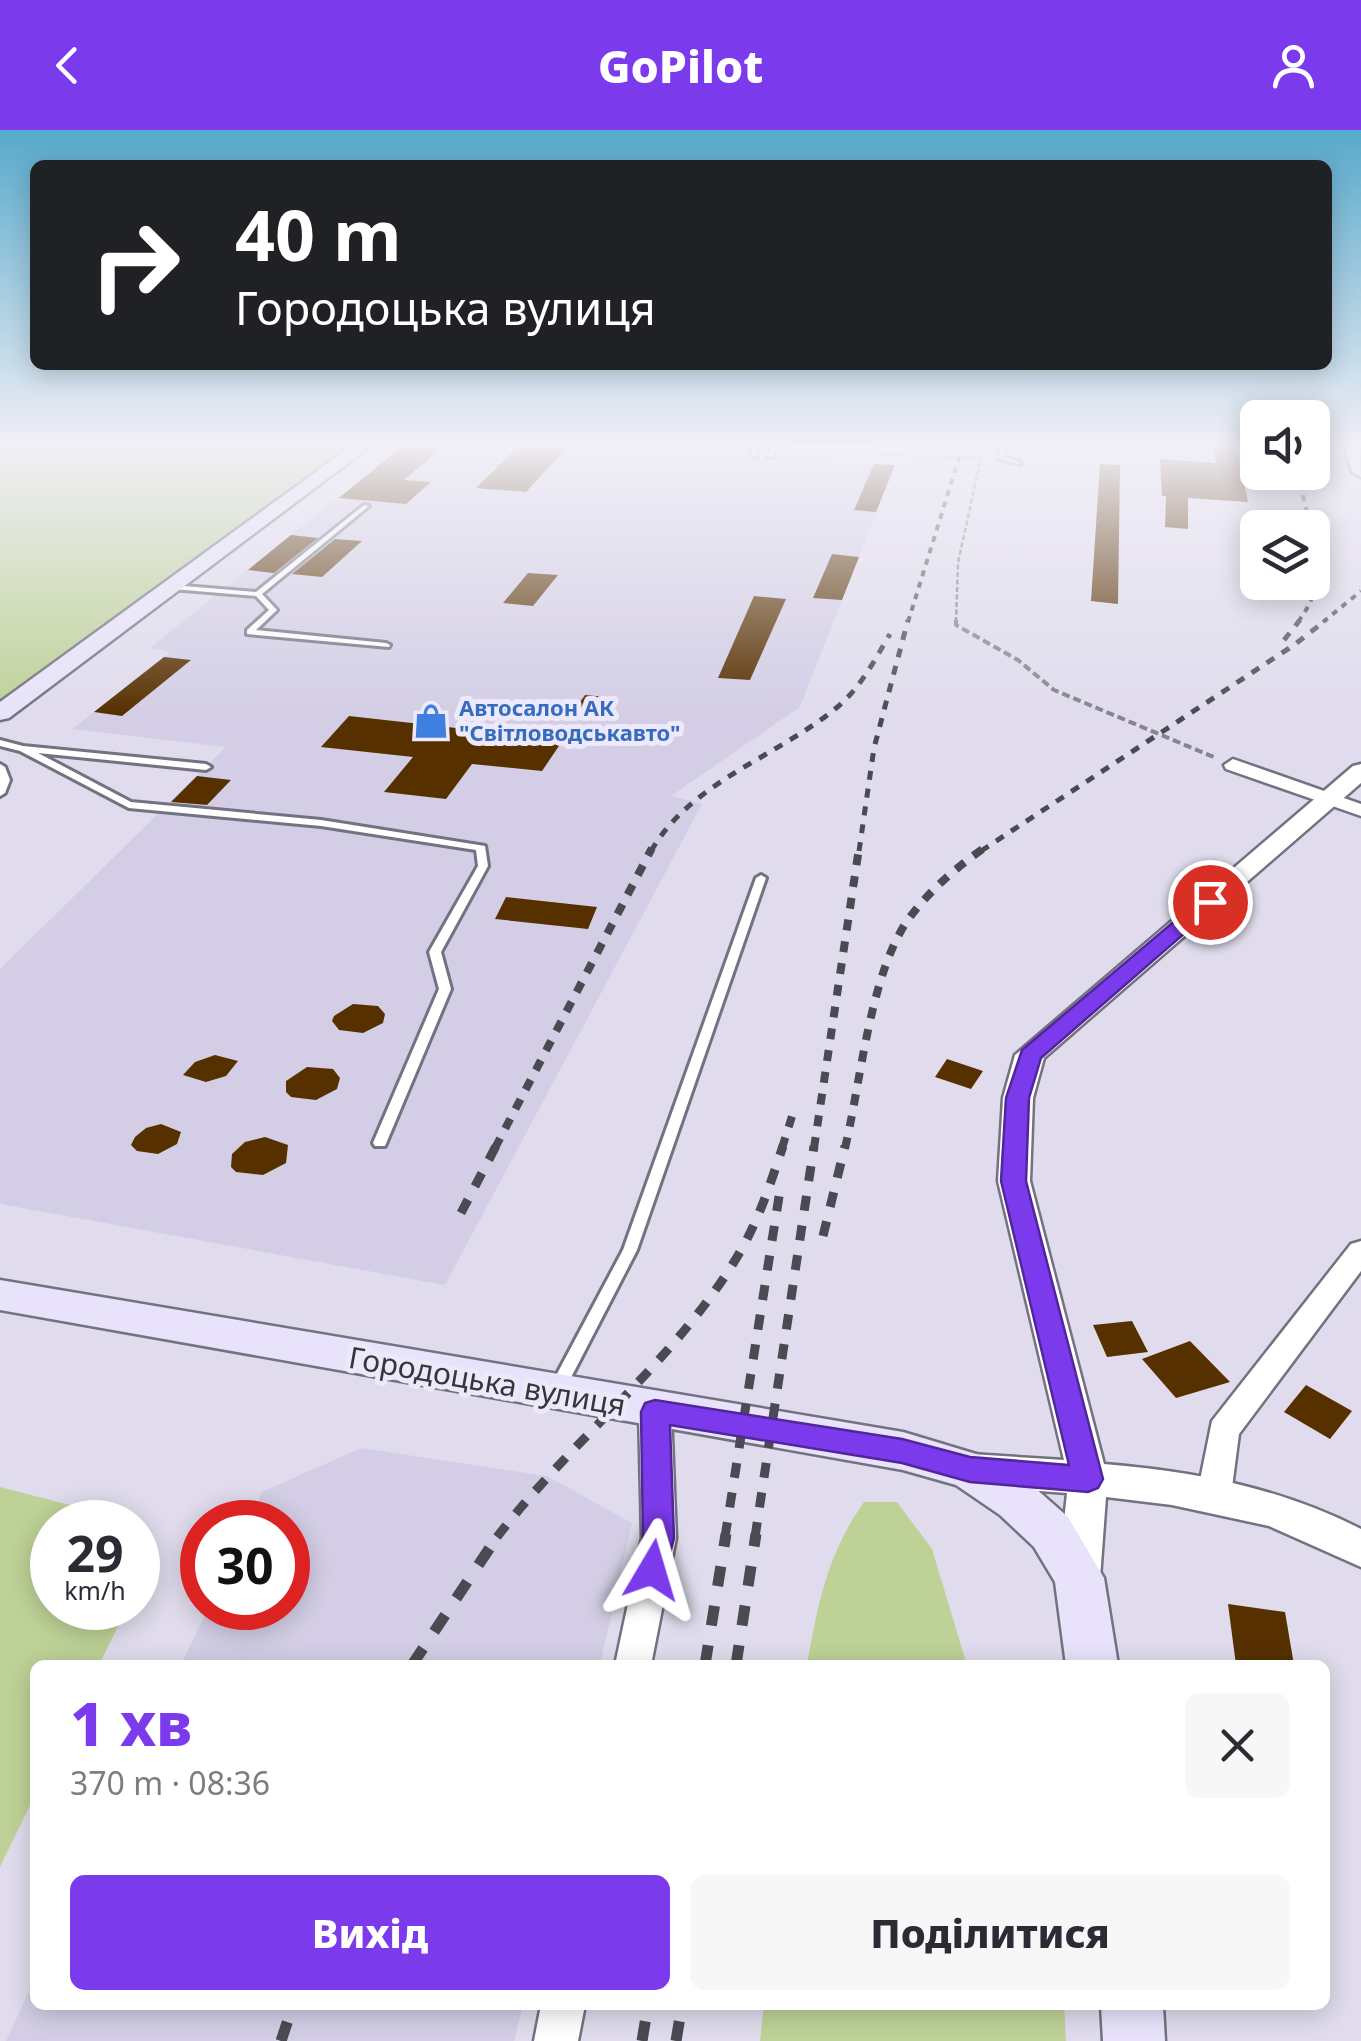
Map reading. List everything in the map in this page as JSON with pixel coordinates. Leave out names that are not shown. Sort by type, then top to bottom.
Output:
[{"type":"main road","points":[[0,713],[243,534]]},
{"type":"main road","name":"Городоцька вулиця","points":[[0,1295],[655,1412],[902,1451],[970,1470],[1017,1501],[1051,1532],[1078,1578],[1091,1660]]},
{"type":"main road","points":[[1132,2010],[1134,2041]]},
{"type":"street","points":[[1233,765],[1361,810]]},
{"type":"street","points":[[1078,1578],[1088,1479],[1014,1181],[1018,1098],[1030,1055],[1361,771]]},
{"type":"street","points":[[1214,1495],[1224,1430],[1361,1251]]},
{"type":"street","points":[[633,1660],[658,1538],[655,1412]]},
{"type":"street","points":[[970,1470],[1088,1479],[1214,1495],[1329,1529],[1361,1548]]},
{"type":"street","points":[[556,2041],[562,2010]]},
{"type":"lane","points":[[258,594],[331,534]]},
{"type":"lane","points":[[172,587],[258,594],[273,610],[250,632],[386,644]]},
{"type":"lane","points":[[0,743],[206,767]]},
{"type":"lane","points":[[23,748],[129,805],[321,823],[481,848],[483,866],[435,952],[445,989],[380,1143]]},
{"type":"lane","points":[[0,767],[5,780],[0,793]]},
{"type":"lane","points":[[554,1394],[630,1250],[761,878]]},
{"type":"path","points":[[965,534],[955,562],[956,625],[1018,660],[1054,690],[1233,765]]},
{"type":"shaded area","points":[[292,534],[868,534],[800,707],[671,796],[702,804],[445,1285],[0,1204],[0,969],[226,747],[72,729],[170,652],[150,648]]},
{"type":"shaded area","points":[[361,1448],[547,1476],[632,1523],[601,1660],[183,1660],[198,1630],[310,1630],[310,1500],[258,1500],[262,1492]]},
{"type":"shaded area","points":[[30,1989],[30,2010],[522,2010],[514,2041],[6,2041]]},
{"type":"green space","points":[[0,534],[229,534],[0,701]]},
{"type":"green space","points":[[0,1487],[50,1500],[30,1500],[30,1630],[116,1630],[101,1660],[30,1660],[30,1805],[0,1867]]},
{"type":"green space","points":[[864,1502],[897,1502],[932,1549],[965,1660],[808,1660],[820,1600],[851,1522]]},
{"type":"green space","points":[[763,2010],[1064,2010],[1066,2041],[760,2041]]},
{"type":"building","points":[[1095,534],[1119,534],[1118,604],[1091,601]]},
{"type":"building","points":[[291,535],[318,538],[274,573],[248,570]]},
{"type":"building","points":[[335,539],[362,541],[322,577],[292,574]]},
{"type":"building","points":[[832,554],[859,557],[842,600],[813,598]]},
{"type":"building","points":[[528,573],[558,575],[533,606],[503,603]]},
{"type":"building","points":[[754,596],[786,599],[750,680],[718,678]]},
{"type":"building","points":[[164,657],[191,660],[122,716],[94,712]]},
{"type":"building","points":[[585,695],[616,698],[603,720],[570,716]]},
{"type":"building","points":[[349,716],[563,740],[542,771],[472,764],[446,799],[384,792],[413,757],[321,747]]},
{"type":"building","points":[[197,776],[231,780],[207,805],[171,802]]},
{"type":"building","points":[[506,897],[597,907],[588,929],[495,919]]},
{"type":"building","points":[[353,1004],[378,1006],[385,1014],[383,1023],[363,1033],[339,1030],[332,1021],[334,1016]]},
{"type":"building","points":[[215,1055],[238,1061],[226,1076],[206,1082],[183,1075],[195,1062]]},
{"type":"building","points":[[947,1059],[983,1071],[971,1089],[935,1077]]},
{"type":"building","points":[[307,1067],[333,1069],[340,1078],[337,1089],[316,1100],[291,1097],[286,1092],[286,1081]]},
{"type":"building","points":[[161,1124],[181,1132],[177,1144],[158,1154],[137,1151],[131,1145],[146,1128]]},
{"type":"building","points":[[265,1137],[288,1145],[286,1163],[263,1175],[236,1172],[231,1167],[232,1154],[245,1142]]},
{"type":"building","points":[[1132,1321],[1148,1352],[1107,1357],[1093,1325]]},
{"type":"building","points":[[1190,1341],[1230,1382],[1176,1398],[1142,1359]]},
{"type":"building","points":[[1306,1385],[1352,1411],[1330,1439],[1284,1412]]},
{"type":"building","points":[[1228,1604],[1285,1612],[1293,1660],[1235,1660]]},
{"type":"railway","points":[[908,622],[935,534]]},
{"type":"railway","points":[[1323,622],[1361,591]]},
{"type":"railway","points":[[1298,622],[1311,600]]},
{"type":"railway","points":[[859,851],[874,748],[908,620]]},
{"type":"railway","points":[[1284,640],[1300,620]]},
{"type":"railway","points":[[981,851],[1326,620]]},
{"type":"railway","points":[[651,851],[668,827],[711,788],[812,726],[844,701],[890,634]]},
{"type":"railway","points":[[495,1148],[652,848]]},
{"type":"railway","points":[[814,1148],[859,848]]},
{"type":"railway","points":[[845,1148],[868,1028],[896,940],[926,897],[984,848]]},
{"type":"railway","points":[[782,1148],[794,1110]]},
{"type":"railway","points":[[461,1213],[496,1146]]},
{"type":"railway","points":[[497,1537],[655,1364],[715,1291],[753,1227],[783,1146]]},
{"type":"railway","points":[[755,1537],[814,1146]]},
{"type":"railway","points":[[823,1236],[845,1146]]},
{"type":"railway","points":[[725,1537],[781,1184]]},
{"type":"railway","points":[[706,1660],[726,1534]]},
{"type":"railway","points":[[737,1660],[756,1534]]},
{"type":"railway","points":[[415,1660],[497,1537]]},
{"type":"railway","points":[[281,2041],[291,2010]]},
{"type":"railway","points":[[642,2041],[647,2010]]},
{"type":"railway","points":[[676,2041],[681,2010]]},
{"type":"place","name":"Автосалон АК \"Світловодськавто\"","points":[[431,721]]},
{"type":"route","points":[[652,1570],[658,1538],[655,1412],[902,1451],[970,1470],[1088,1479],[1014,1181],[1018,1098],[1030,1055],[1210,902]]}]
